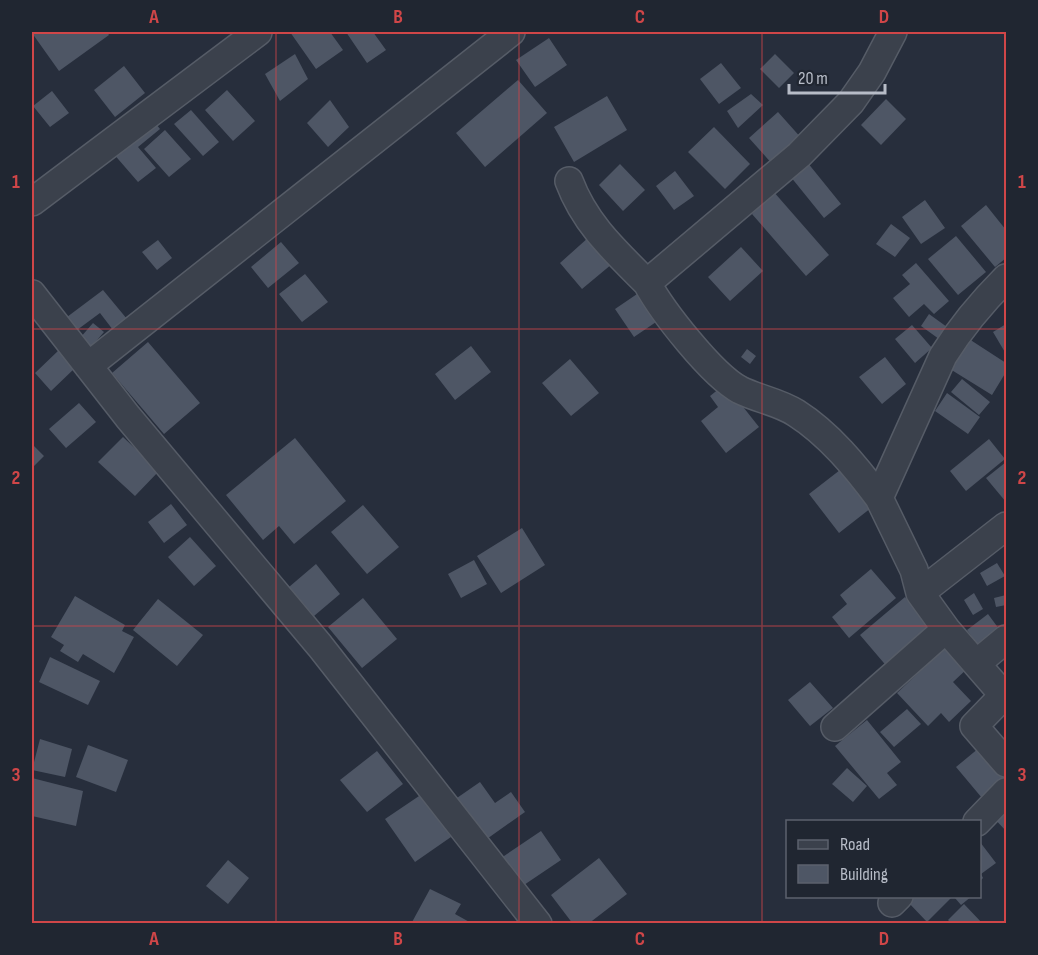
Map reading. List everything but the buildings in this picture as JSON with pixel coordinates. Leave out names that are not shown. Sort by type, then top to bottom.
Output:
[{"type":"street","points":[[32,201],[258,32]]},
{"type":"street","points":[[87,366],[511,32]]},
{"type":"street","points":[[647,283],[806,148],[850,102],[872,72],[892,32]]},
{"type":"street","points":[[569,181],[577,202],[606,243],[647,283],[657,302],[680,331],[721,375],[738,389],[780,405],[804,420],[822,434],[859,471],[879,498],[914,570],[920,593],[946,629],[1005,696],[974,726],[1006,764]]},
{"type":"street","points":[[879,498],[943,356],[980,306],[1006,278]]},
{"type":"street","points":[[32,294],[128,417],[320,646],[538,924]]},
{"type":"street","points":[[920,593],[1006,526]]},
{"type":"street","points":[[835,727],[946,629]]},
{"type":"street","points":[[977,663],[1006,639]]},
{"type":"street","points":[[979,820],[1006,792]]}]
